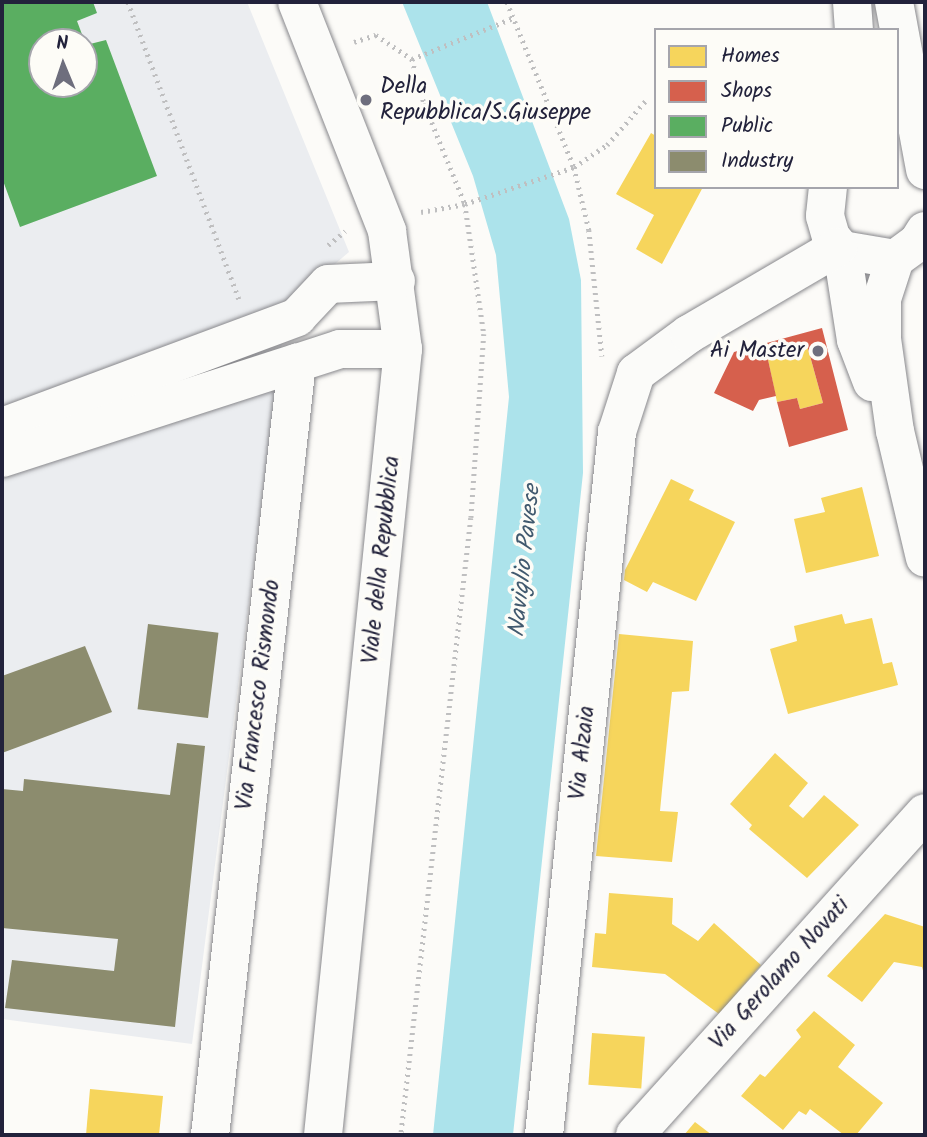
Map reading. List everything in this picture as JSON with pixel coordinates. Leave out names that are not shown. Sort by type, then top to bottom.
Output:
[{"type":"street","name":"Viale della Repubblica","points":[[297,2],[387,231],[396,281],[403,349],[323,1135]]},
{"type":"street","points":[[852,2],[854,28]]},
{"type":"street","points":[[894,2],[899,28]]},
{"type":"street","points":[[899,29],[925,170]]},
{"type":"street","points":[[828,189],[825,216],[840,248],[856,340],[895,431]]},
{"type":"street","points":[[840,248],[916,244]]},
{"type":"street","points":[[916,244],[883,299],[882,339],[895,431],[925,558]]},
{"type":"street","name":"Via Alzaia","points":[[544,1135],[617,432],[636,373],[689,334],[840,248]]},
{"type":"street","points":[[2,427],[297,317],[328,284],[396,281]]},
{"type":"street","points":[[2,458],[340,349],[403,349]]},
{"type":"street","name":"Via Francesco Rismondo","points":[[210,1135],[297,363]]},
{"type":"street","name":"Via Gerolamo Novati","points":[[635,1135],[925,813]]},
{"type":"path","points":[[128,2],[251,333]]},
{"type":"path","points":[[412,59],[513,18]]},
{"type":"path","points":[[358,41],[376,35],[412,59],[424,103],[465,204],[484,334],[470,531],[401,1135]]},
{"type":"path","points":[[465,204],[566,169],[607,145],[648,98]]},
{"type":"shaded area","points":[[2,2],[247,2],[349,252],[287,305],[192,1044],[2,1019]]},
{"type":"water","name":"Naviglio Pavese","points":[[402,2],[487,2],[569,219],[581,280],[583,473],[513,1135],[433,1135],[509,397],[496,255],[473,176]]},
{"type":"building: Homes","points":[[651,133],[654,135],[654,189],[702,189],[662,264],[636,249],[654,215],[616,194]]},
{"type":"building: Homes","points":[[807,345],[823,403],[800,409],[797,398],[777,402],[767,355]]},
{"type":"building: Homes","points":[[671,479],[694,490],[689,500],[735,522],[696,601],[653,582],[647,592],[624,580],[625,570]]},
{"type":"building: Homes","points":[[862,487],[879,556],[806,573],[794,519],[825,512],[821,498]]},
{"type":"building: Homes","points":[[842,614],[845,624],[872,618],[883,664],[892,662],[898,685],[788,714],[770,649],[797,641],[794,626]]},
{"type":"building: Homes","points":[[619,634],[693,641],[689,691],[672,692],[660,811],[678,812],[672,862],[596,856]]},
{"type":"building: Homes","points":[[775,753],[808,783],[789,806],[803,818],[824,795],[859,825],[807,878],[749,829],[752,825],[730,804]]},
{"type":"building: Homes","points":[[609,893],[673,898],[672,924],[698,941],[714,923],[761,965],[719,1014],[665,974],[592,967],[595,933],[606,934]]},
{"type":"building: Homes","points":[[885,914],[925,927],[925,978],[922,967],[894,962],[862,1002],[827,976]]},
{"type":"building: Homes","points":[[814,1011],[855,1045],[838,1067],[883,1103],[856,1135],[844,1135],[810,1109],[806,1115],[799,1111],[783,1130],[741,1096],[760,1074],[765,1077],[801,1037],[796,1030]]},
{"type":"building: Homes","points":[[592,1033],[645,1037],[641,1089],[588,1085]]},
{"type":"building: Homes","points":[[90,1089],[163,1096],[159,1135],[86,1135]]},
{"type":"building: Homes","points":[[695,1122],[712,1135],[684,1135]]},
{"type":"building: Shops","points":[[822,328],[848,430],[789,447],[777,402],[797,398],[800,409],[823,403],[807,345],[767,355],[776,396],[759,400],[753,411],[714,393],[734,352]]},
{"type":"building: Public","points":[[2,2],[93,2],[97,13],[77,21],[80,28],[28,28],[28,98],[98,98],[98,42],[106,40],[157,176],[20,227],[2,178]]},
{"type":"building: Industry","points":[[148,624],[218,633],[208,718],[138,709]]},
{"type":"building: Industry","points":[[85,646],[112,712],[2,753],[2,676]]},
{"type":"building: Industry","points":[[177,743],[205,746],[175,1027],[5,1008],[12,960],[114,971],[118,939],[2,928],[2,789],[23,791],[24,779],[170,795]]},
{"type":"place","name":"Della Repubblica/S.Giuseppe","points":[[366,100]]},
{"type":"place","name":"Ai Master","points":[[818,351]]}]
